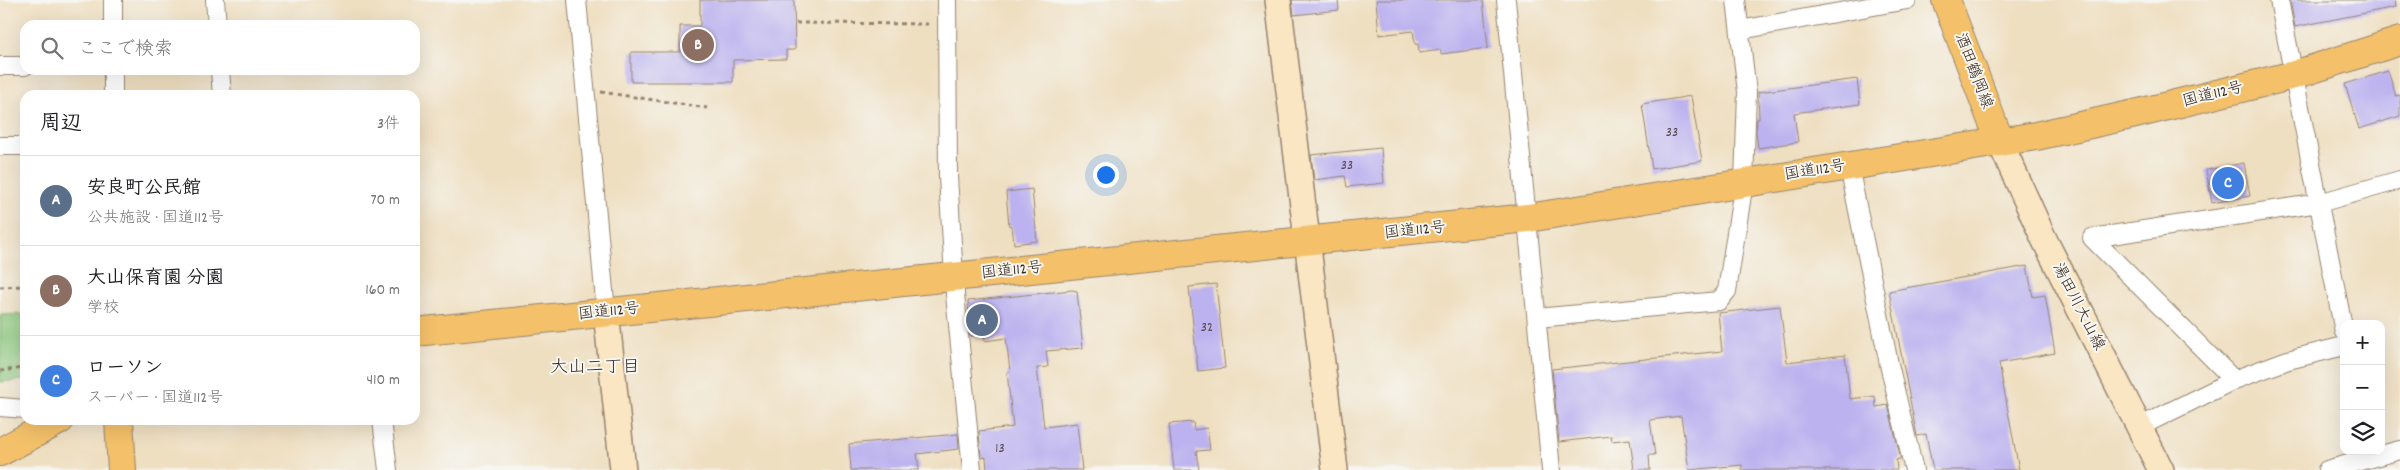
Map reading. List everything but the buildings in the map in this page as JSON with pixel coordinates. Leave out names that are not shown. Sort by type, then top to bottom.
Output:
[{"type":"main road","name":"酒田鶴岡線","points":[[1946,0],[2000,142]]},
{"type":"main road","name":"国道112号","points":[[420,331],[1528,218],[2000,142],[2135,114],[2294,75],[2400,41]]},
{"type":"main road","points":[[0,452],[51,425]]},
{"type":"main road","points":[[120,425],[122,470]]},
{"type":"street","points":[[113,0],[113,20]]},
{"type":"street","points":[[215,0],[217,20]]},
{"type":"street","points":[[577,0],[606,312],[623,470]]},
{"type":"street","points":[[947,0],[948,176],[954,277],[972,470]]},
{"type":"street","points":[[1278,0],[1335,470]]},
{"type":"street","points":[[1506,0],[1551,470]]},
{"type":"street","points":[[1537,318],[1719,301],[1728,291],[1744,182],[1747,92],[1736,0]]},
{"type":"street","points":[[1740,30],[1907,0]]},
{"type":"street","points":[[2279,0],[2342,320]]},
{"type":"street","points":[[0,66],[20,66]]},
{"type":"street","points":[[113,75],[113,90]]},
{"type":"street","points":[[220,75],[222,90]]},
{"type":"street","name":"湯田川大山線","points":[[2000,142],[2044,239],[2161,470]]},
{"type":"street","points":[[0,146],[20,146]]},
{"type":"street","points":[[1849,166],[1889,364],[1914,470]]},
{"type":"street","points":[[2234,380],[2092,238],[2319,202],[2400,180]]},
{"type":"street","points":[[2139,427],[2234,380],[2288,360],[2340,347]]},
{"type":"street","points":[[0,407],[20,409]]},
{"type":"street","points":[[383,425],[388,470]]},
{"type":"street","points":[[2327,470],[2400,450]]},
{"type":"path","points":[[796,23],[948,24]]},
{"type":"path","points":[[586,90],[707,108]]},
{"type":"path","points":[[0,287],[20,286]]},
{"type":"path","points":[[0,370],[20,368]]},
{"type":"green space","points":[[20,314],[20,380],[0,382],[0,315]]},
{"type":"place","name":"大山保育園 分園","points":[[698,45]]},
{"type":"place","name":"ローソン","points":[[2228,183]]},
{"type":"place","name":"安良町公民館","points":[[982,320]]},
{"type":"district","name":"大山二丁目","points":[[595,368]]}]
